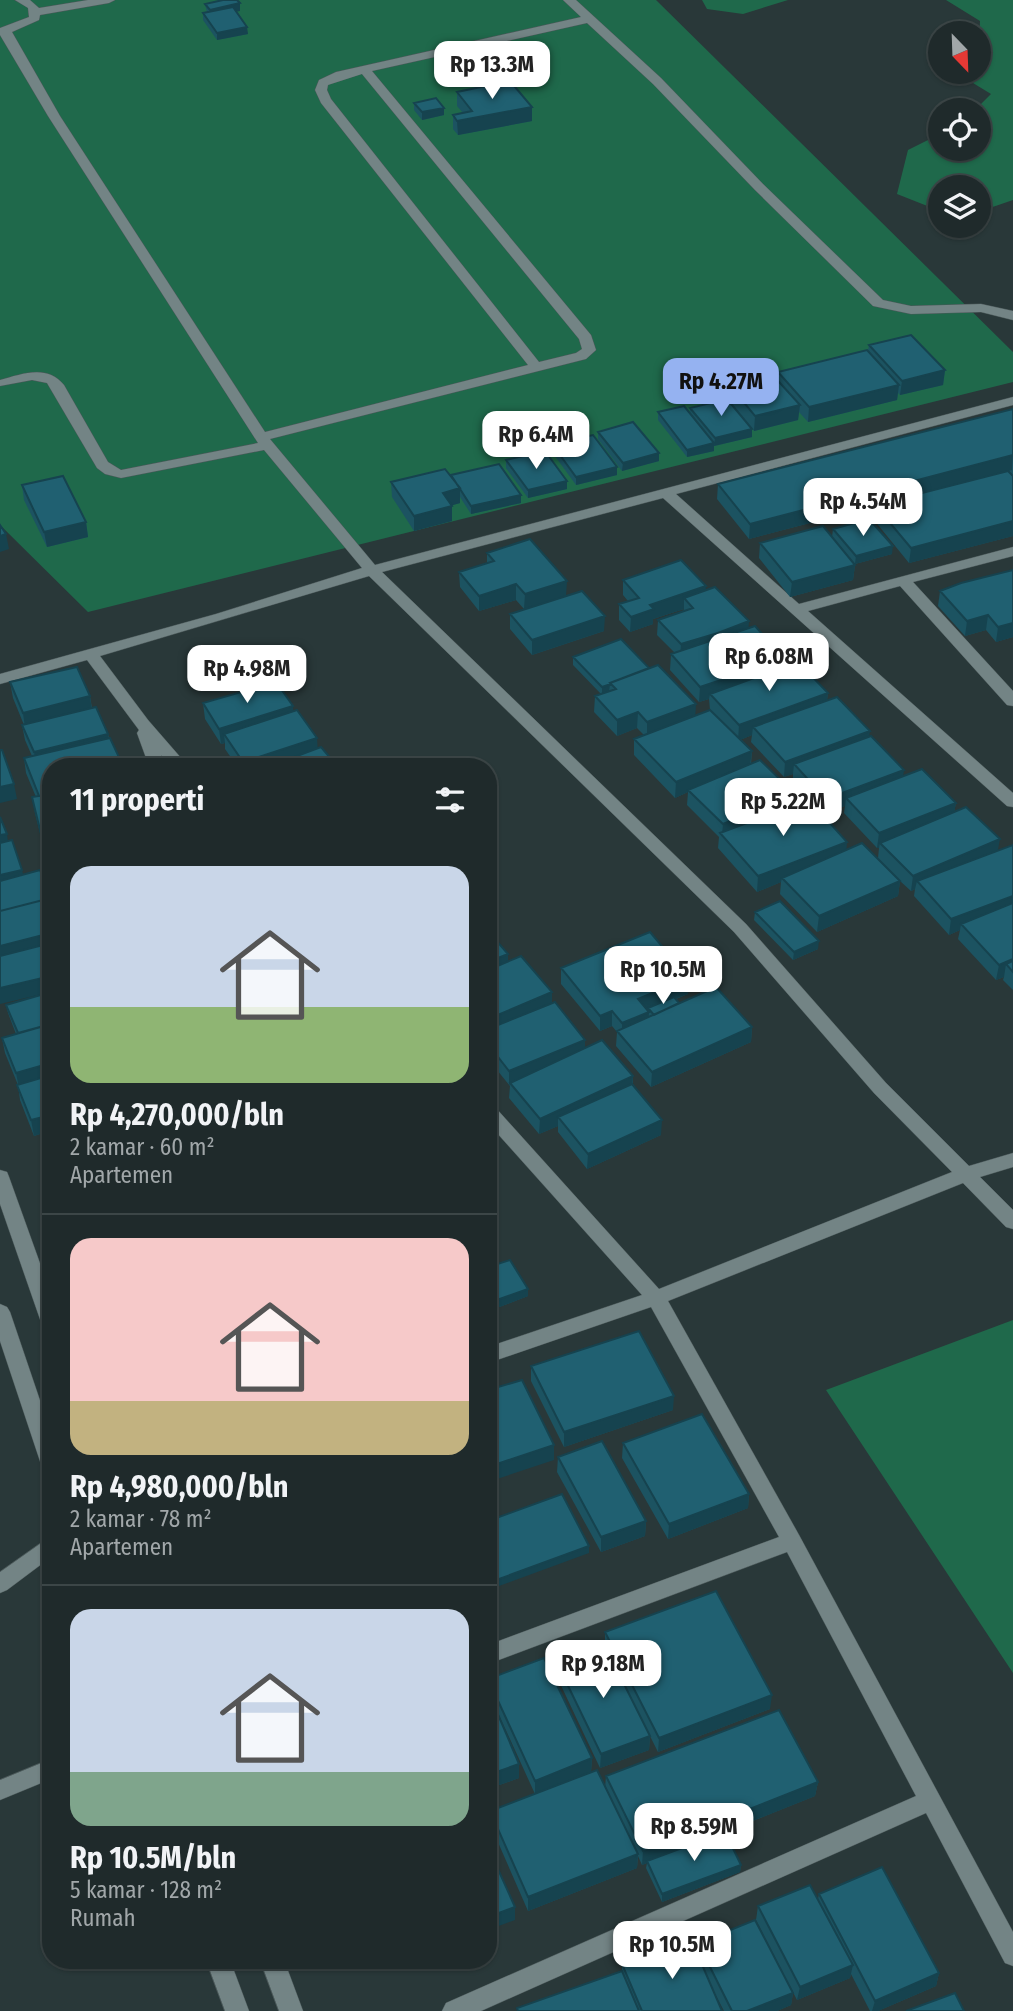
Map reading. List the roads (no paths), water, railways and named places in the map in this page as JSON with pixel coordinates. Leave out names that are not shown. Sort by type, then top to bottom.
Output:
[{"type":"street","points":[[21,0],[33,6],[36,12]]},
{"type":"street","points":[[36,12],[109,0]]},
{"type":"street","points":[[569,0],[657,81],[740,168],[878,303],[892,309],[1002,311],[1013,316]]},
{"type":"street","points":[[36,12],[32,21],[2,31],[264,441],[372,570],[740,928],[787,978],[880,1088],[1013,1222]]},
{"type":"street","points":[[536,367],[325,100],[321,90],[323,83],[340,75],[590,19]]},
{"type":"street","points":[[3,383],[38,375],[50,377],[102,465],[121,474],[153,470],[264,441],[581,356],[589,350],[586,338],[364,69]]},
{"type":"street","points":[[0,679],[372,570],[1013,401]]},
{"type":"street","points":[[666,493],[1013,802]]},
{"type":"street","points":[[797,609],[1013,551]]},
{"type":"street","points":[[904,580],[1013,701]]},
{"type":"street","points":[[91,654],[142,724],[173,758]]},
{"type":"street","points":[[142,724],[155,758]]},
{"type":"street","points":[[497,1121],[656,1298],[792,1541],[1013,1955]]},
{"type":"street","points":[[497,1352],[656,1298],[964,1175],[1013,1160]]},
{"type":"street","points":[[0,1177],[42,1296]]},
{"type":"street","points":[[0,1312],[42,1437]]},
{"type":"street","points":[[497,1652],[792,1541]]},
{"type":"street","points":[[0,1584],[42,1552]]},
{"type":"street","points":[[0,1790],[42,1773]]},
{"type":"street","points":[[454,2011],[929,1801]]},
{"type":"street","points":[[221,1969],[237,2011]]},
{"type":"street","points":[[275,1969],[291,2011]]}]
